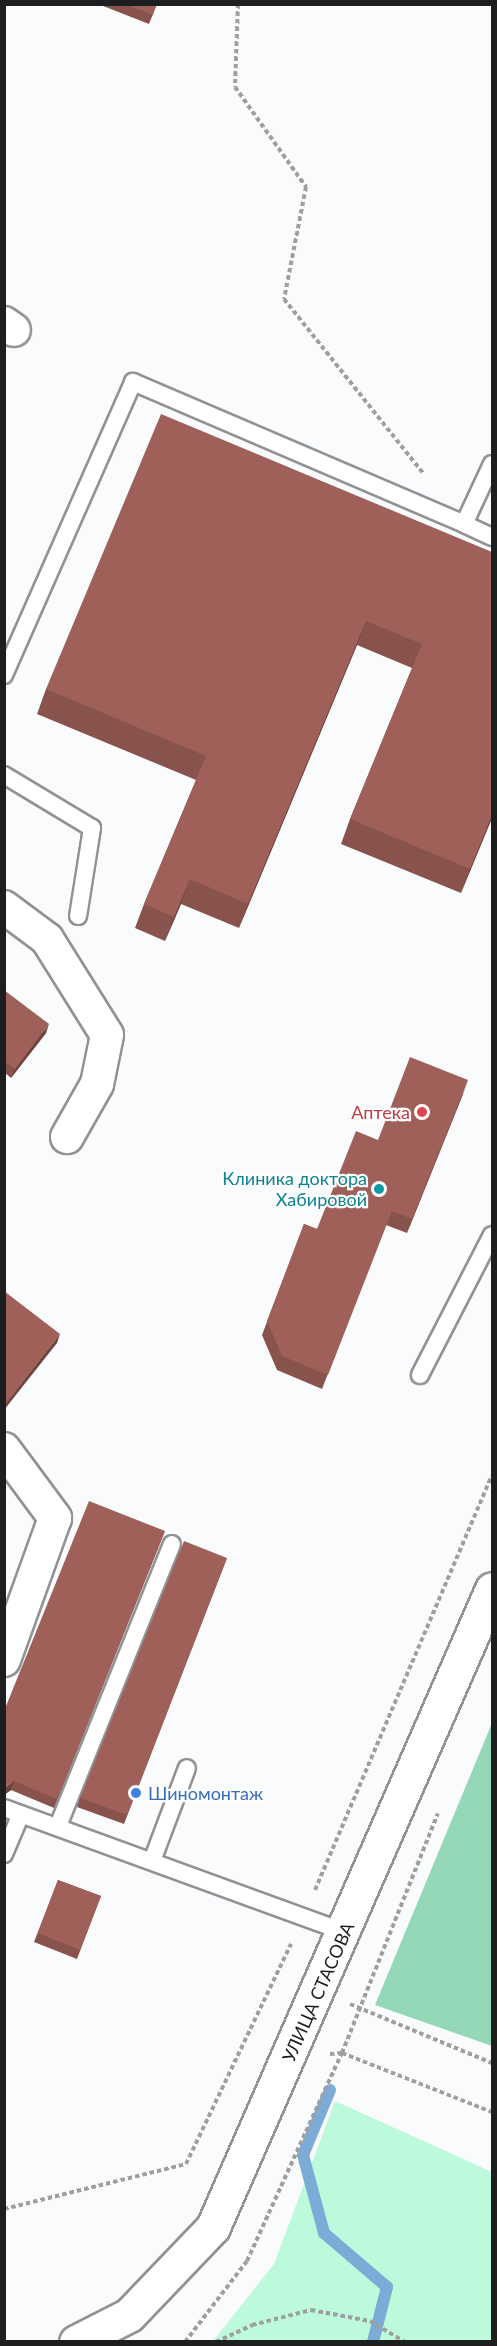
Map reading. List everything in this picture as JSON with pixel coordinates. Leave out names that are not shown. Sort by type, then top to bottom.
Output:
[{"type":"main road","name":"УЛИЦА СТАСОВА","points":[[76,2342],[129,2315],[213,2227],[345,1932],[492,1589]]},
{"type":"street","points":[[4,907],[47,939],[107,1035],[97,1084],[67,1137]]},
{"type":"street","points":[[4,1449],[55,1518],[4,1660]]},
{"type":"lane","points":[[4,675],[133,382],[492,537]]},
{"type":"lane","points":[[464,524],[492,464]]},
{"type":"lane","points":[[4,775],[92,828],[78,916]]},
{"type":"lane","points":[[420,1375],[492,1235]]},
{"type":"lane","points":[[58,1826],[172,1544]]},
{"type":"lane","points":[[152,1861],[187,1768]]},
{"type":"lane","points":[[4,1808],[345,1932]]},
{"type":"lane","points":[[4,1854],[21,1814]]},
{"type":"path","points":[[238,4],[235,87],[306,187],[284,299],[427,477]]},
{"type":"path","points":[[185,2342],[247,2262],[342,2053],[440,1809]]},
{"type":"path","points":[[319,1991],[492,2063]]},
{"type":"path","points":[[290,2057],[342,2053],[492,2112]]},
{"type":"path","points":[[216,2342],[252,2325],[311,2310],[370,2321],[388,2329],[405,2342]]},
{"type":"green space","points":[[492,1723],[492,2046],[375,2005]]},
{"type":"green space","points":[[335,2101],[492,2172],[492,2341],[213,2341],[274,2264]]},
{"type":"building","points":[[125,4],[156,4],[153,15]]},
{"type":"building","points":[[161,414],[492,552],[492,815],[470,869],[350,819],[422,644],[366,621],[248,904],[190,879],[174,917],[144,904],[206,756],[46,689]]},
{"type":"building","points":[[4,990],[49,1024],[15,1069],[4,1061]]},
{"type":"building","points":[[410,1057],[468,1080],[412,1219],[392,1211],[328,1375],[282,1356],[267,1321],[304,1224],[317,1229],[356,1131],[378,1140]]},
{"type":"building","points":[[4,1291],[60,1334],[5,1405],[4,1405]]},
{"type":"building","points":[[89,1501],[165,1531],[57,1799],[14,1781],[4,1788],[4,1711]]},
{"type":"building","points":[[184,1541],[227,1558],[127,1815],[80,1798]]},
{"type":"building","points":[[58,1880],[101,1896],[80,1950],[38,1933]]},
{"type":"waterway","points":[[330,2090],[303,2155],[324,2233],[387,2287],[373,2342]]},
{"type":"place","name":"Аптека","points":[[422,1112]]},
{"type":"place","name":"Клиника доктора Хабировой","points":[[379,1189]]},
{"type":"place","name":"Шиномонтаж","points":[[136,1793]]}]
